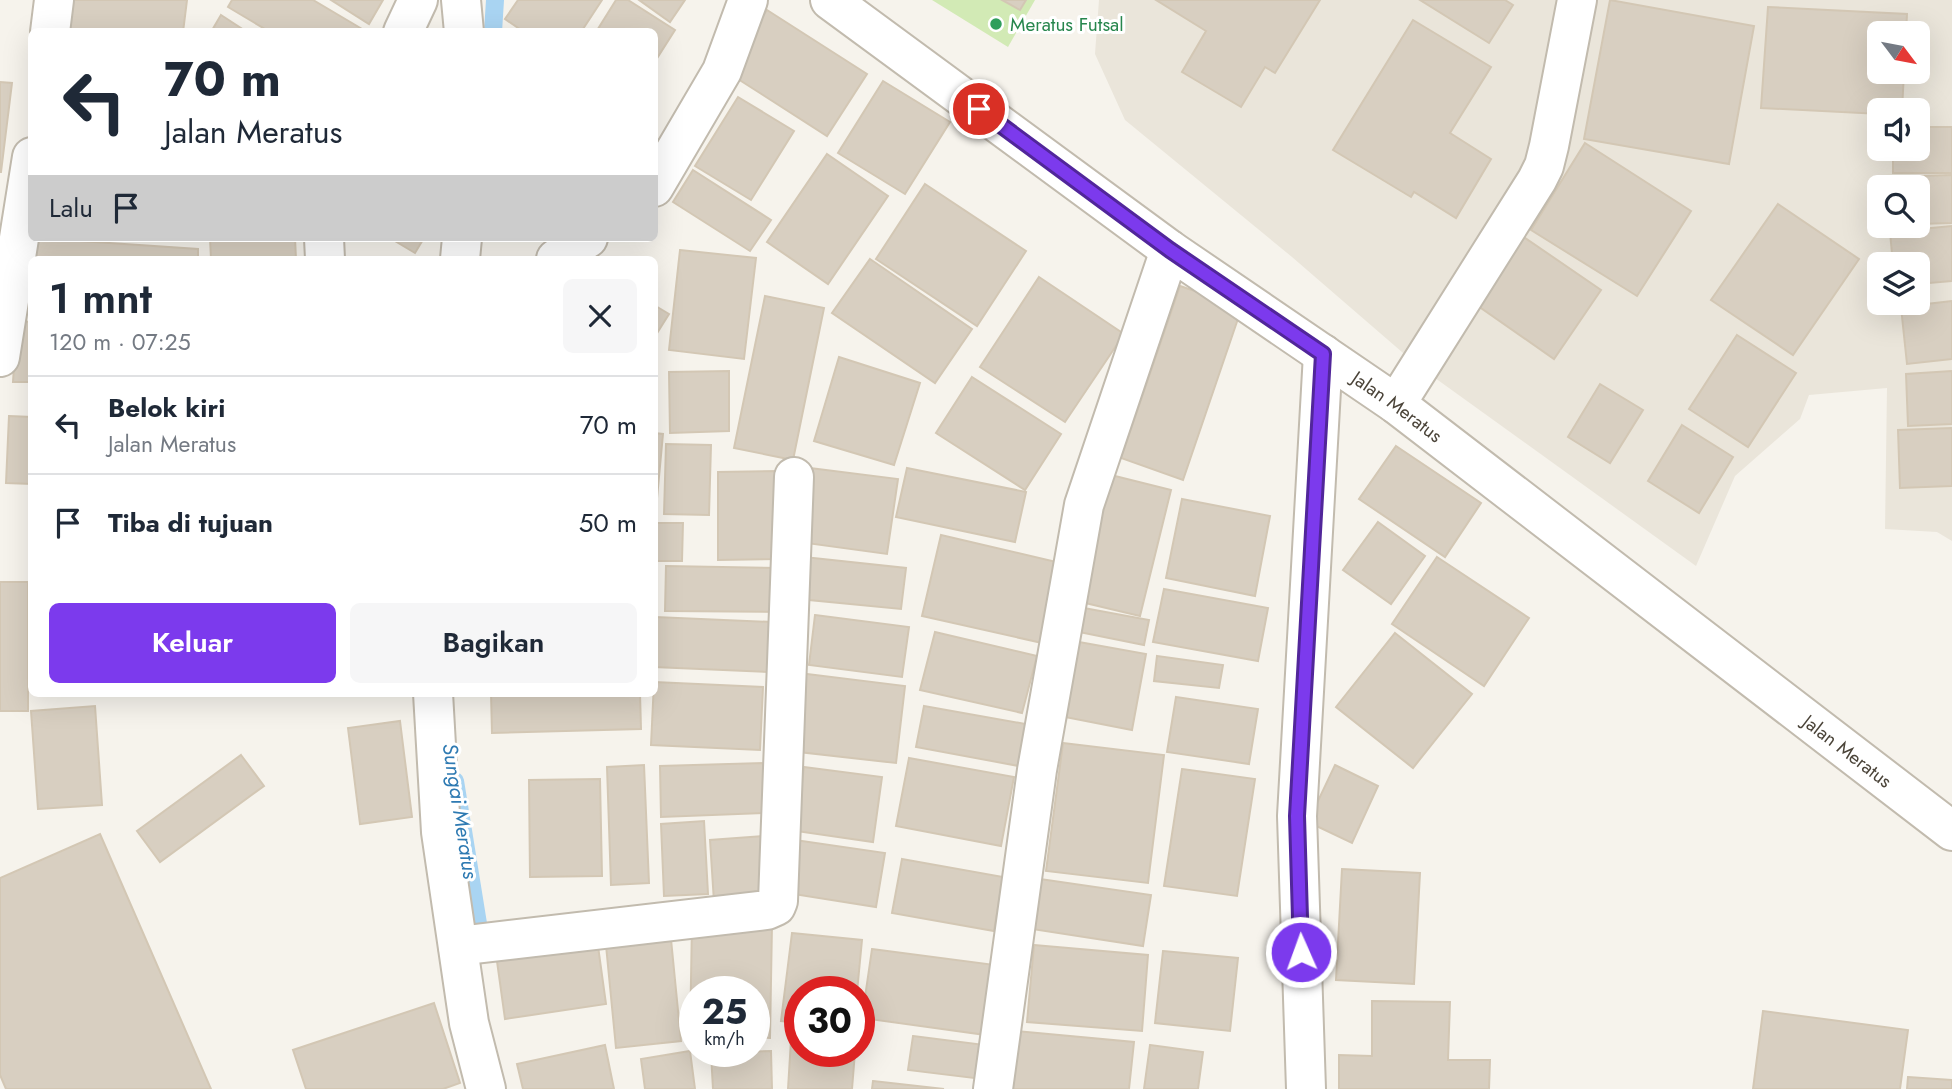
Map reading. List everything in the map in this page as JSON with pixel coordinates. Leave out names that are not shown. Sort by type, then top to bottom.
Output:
[{"type":"street","points":[[50,28],[54,0]]},
{"type":"street","points":[[406,28],[418,0]]},
{"type":"street","points":[[461,0],[464,28]]},
{"type":"street","points":[[658,180],[722,71],[748,0]]},
{"type":"street","name":"Jalan Meratus","points":[[830,0],[1170,250],[1396,404],[1952,831]]},
{"type":"street","points":[[1396,404],[1544,166],[1577,0]]},
{"type":"street","points":[[0,357],[28,182]]},
{"type":"street","points":[[561,256],[582,242]]},
{"type":"street","points":[[993,1089],[1037,770],[1084,505],[1170,250]]},
{"type":"street","points":[[1306,1089],[1297,816],[1323,354]]},
{"type":"street","points":[[458,946],[767,910],[776,906],[794,477]]},
{"type":"street","points":[[433,697],[441,832],[469,1023],[486,1089]]},
{"type":"shaded area","points":[[1099,0],[1952,0],[1952,541],[1937,532],[1885,529],[1887,388],[1809,395],[1800,419],[1735,476],[1696,566],[1417,365],[1292,257],[1125,120],[1095,54]]},
{"type":"green space","name":"Meratus Futsal","points":[[932,0],[1035,0],[1008,47]]},
{"type":"building","points":[[73,0],[187,0],[184,28],[70,28]]},
{"type":"building","points":[[232,0],[313,0],[360,28],[263,28],[228,7]]},
{"type":"building","points":[[331,0],[383,0],[369,24]]},
{"type":"building","points":[[518,0],[602,0],[584,28],[518,28],[505,19]]},
{"type":"building","points":[[616,0],[628,0],[675,30],[658,57],[658,28],[598,28]]},
{"type":"building","points":[[639,0],[685,0],[670,22]]},
{"type":"building","points":[[1002,0],[1026,0],[1020,10]]},
{"type":"building","points":[[1156,0],[1320,0],[1275,73],[1265,67],[1241,107],[1182,72],[1206,31]]},
{"type":"building","points":[[1420,0],[1505,0],[1513,5],[1489,43]]},
{"type":"building","points":[[1610,0],[1754,26],[1729,164],[1584,139]]},
{"type":"building","points":[[1768,7],[1907,14],[1907,21],[1867,21],[1867,84],[1903,84],[1903,98],[1867,98],[1867,113],[1761,108]]},
{"type":"building","points":[[767,10],[867,74],[827,136],[727,72]]},
{"type":"building","points":[[221,15],[241,28],[213,28]]},
{"type":"building","points":[[1413,20],[1491,67],[1450,133],[1491,159],[1456,218],[1414,192],[1411,197],[1333,150]]},
{"type":"building","points":[[883,81],[950,122],[905,194],[838,153]]},
{"type":"building","points":[[0,82],[12,83],[1,172],[0,172]]},
{"type":"building","points":[[738,97],[794,131],[751,200],[695,166]]},
{"type":"building","points":[[1930,127],[1952,127],[1952,173],[1893,173],[1893,161],[1930,161]]},
{"type":"building","points":[[1585,143],[1691,211],[1637,296],[1531,230]]},
{"type":"building","points":[[827,154],[888,196],[828,284],[767,242]]},
{"type":"building","points":[[693,170],[771,220],[750,251],[673,202]]},
{"type":"building","points":[[1952,175],[1952,223],[1930,224],[1930,176]]},
{"type":"building","points":[[925,184],[1026,251],[977,326],[876,259]]},
{"type":"building","points":[[1778,204],[1859,259],[1793,355],[1711,300]]},
{"type":"building","points":[[1952,226],[1952,281],[1930,283],[1930,252],[1892,252],[1891,238],[1930,238],[1930,228]]},
{"type":"building","points":[[1515,231],[1601,290],[1554,359],[1468,299]]},
{"type":"building","points":[[35,242],[94,242],[198,249],[198,256],[33,256]]},
{"type":"building","points":[[210,242],[295,242],[296,256],[211,256]]},
{"type":"building","points":[[397,242],[422,242],[415,253]]},
{"type":"building","points":[[680,250],[756,258],[744,359],[669,350]]},
{"type":"building","points":[[870,259],[972,329],[935,383],[832,313]]},
{"type":"building","points":[[1039,277],[1124,334],[1065,422],[980,367]]},
{"type":"building","points":[[1180,286],[1242,307],[1183,480],[1121,458]]},
{"type":"building","points":[[765,296],[824,308],[793,460],[734,448]]},
{"type":"building","points":[[1952,301],[1952,359],[1907,364],[1902,315],[1930,315],[1930,304]]},
{"type":"building","points":[[658,307],[669,314],[658,332]]},
{"type":"building","points":[[17,321],[28,322],[28,382],[13,382]]},
{"type":"building","points":[[1737,335],[1796,373],[1748,447],[1689,409]]},
{"type":"building","points":[[839,357],[920,383],[894,465],[814,441]]},
{"type":"building","points":[[729,371],[729,431],[670,433],[669,372]]},
{"type":"building","points":[[1952,371],[1952,424],[1908,426],[1906,374]]},
{"type":"building","points":[[972,377],[1061,434],[1025,490],[936,433]]},
{"type":"building","points":[[1600,384],[1643,410],[1610,463],[1568,437]]},
{"type":"building","points":[[9,416],[28,417],[28,484],[6,483]]},
{"type":"building","points":[[1682,425],[1733,457],[1699,513],[1648,481]]},
{"type":"building","points":[[1952,428],[1952,486],[1900,488],[1898,430]]},
{"type":"building","points":[[658,433],[663,434],[658,488]]},
{"type":"building","points":[[666,444],[711,445],[709,515],[664,514]]},
{"type":"building","points":[[1396,446],[1481,503],[1445,557],[1359,499]]},
{"type":"building","points":[[810,468],[898,479],[887,554],[799,542]]},
{"type":"building","points":[[907,468],[1026,492],[1015,542],[896,517]]},
{"type":"building","points":[[778,471],[779,559],[718,560],[718,472]]},
{"type":"building","points":[[1111,475],[1171,490],[1140,616],[1081,602]]},
{"type":"building","points":[[1182,499],[1270,516],[1255,596],[1166,578]]},
{"type":"building","points":[[1378,522],[1425,556],[1391,604],[1343,570]]},
{"type":"building","points":[[658,523],[683,523],[682,561],[658,561]]},
{"type":"building","points":[[941,535],[1069,565],[1051,645],[922,616]]},
{"type":"building","points":[[804,557],[906,568],[901,609],[799,599]]},
{"type":"building","points":[[1437,557],[1529,618],[1484,686],[1392,624]]},
{"type":"building","points":[[666,566],[782,568],[781,612],[665,611]]},
{"type":"building","points":[[0,582],[28,582],[28,711],[0,711]]},
{"type":"building","points":[[1164,589],[1268,608],[1258,661],[1153,642]]},
{"type":"building","points":[[1084,608],[1149,620],[1144,645],[1079,632]]},
{"type":"building","points":[[815,615],[909,627],[902,677],[809,665]]},
{"type":"building","points":[[658,617],[772,622],[770,672],[658,667]]},
{"type":"building","points":[[935,632],[1037,656],[1022,713],[920,690]]},
{"type":"building","points":[[1395,633],[1472,694],[1413,768],[1336,707]]},
{"type":"building","points":[[1079,642],[1146,654],[1132,730],[1065,717]]},
{"type":"building","points":[[1157,656],[1223,665],[1219,688],[1154,681]]},
{"type":"building","points":[[799,673],[905,686],[896,763],[790,751]]},
{"type":"building","points":[[658,682],[763,687],[760,750],[651,745],[653,697],[658,697]]},
{"type":"building","points":[[491,697],[640,697],[641,729],[492,733]]},
{"type":"building","points":[[1176,697],[1258,709],[1249,764],[1167,752]]},
{"type":"building","points":[[95,706],[102,805],[38,809],[31,711]]},
{"type":"building","points":[[924,706],[1031,725],[1024,767],[916,747]]},
{"type":"building","points":[[400,721],[412,817],[360,824],[348,728]]},
{"type":"building","points":[[1063,743],[1164,755],[1148,883],[1046,871]]},
{"type":"building","points":[[241,755],[264,786],[160,862],[137,831]]},
{"type":"building","points":[[909,758],[1014,777],[1001,846],[896,826]]},
{"type":"building","points":[[763,763],[765,813],[661,817],[660,766]]},
{"type":"building","points":[[644,765],[649,883],[611,885],[607,767]]},
{"type":"building","points":[[1335,765],[1378,786],[1352,843],[1308,822]]},
{"type":"building","points":[[804,767],[882,777],[873,842],[796,831]]},
{"type":"building","points":[[1182,769],[1255,779],[1237,896],[1164,886]]},
{"type":"building","points":[[600,779],[602,876],[530,877],[529,780]]},
{"type":"building","points":[[704,821],[708,894],[664,896],[661,824]]},
{"type":"building","points":[[100,834],[211,1089],[6,1089],[0,1075],[0,878]]},
{"type":"building","points":[[764,836],[769,898],[714,902],[710,840]]},
{"type":"building","points":[[795,840],[885,853],[876,907],[787,893]]},
{"type":"building","points":[[902,859],[1003,877],[994,931],[892,913]]},
{"type":"building","points":[[1342,869],[1420,873],[1414,984],[1336,980]]},
{"type":"building","points":[[1040,879],[1151,895],[1143,946],[1032,929]]},
{"type":"building","points":[[692,923],[772,924],[770,1038],[770,976],[691,976]]},
{"type":"building","points":[[670,929],[679,1041],[616,1048],[605,935]]},
{"type":"building","points":[[792,933],[862,940],[859,976],[787,976]]},
{"type":"building","points":[[597,939],[606,1004],[505,1019],[496,954]]},
{"type":"building","points":[[1034,945],[1148,955],[1142,1031],[1027,1022]]},
{"type":"building","points":[[872,949],[995,965],[986,1035],[875,1020],[875,976],[868,976]]},
{"type":"building","points":[[1163,951],[1238,958],[1230,1031],[1155,1023]]},
{"type":"building","points":[[784,997],[784,1021],[781,1021]]},
{"type":"building","points":[[1372,1001],[1450,1002],[1448,1060],[1490,1060],[1489,1089],[1339,1089],[1339,1055],[1372,1056]]},
{"type":"building","points":[[434,1003],[460,1083],[443,1089],[306,1089],[293,1050]]},
{"type":"building","points":[[1763,1011],[1908,1030],[1900,1089],[1753,1089]]},
{"type":"building","points":[[1015,1031],[1134,1042],[1129,1089],[1010,1089]]},
{"type":"building","points":[[913,1036],[985,1045],[982,1079],[908,1070]]},
{"type":"building","points":[[605,1045],[614,1089],[523,1089],[517,1064]]},
{"type":"building","points":[[1150,1045],[1203,1052],[1198,1089],[1144,1089]]},
{"type":"building","points":[[770,1051],[772,1089],[713,1089],[712,1067],[770,1067]]},
{"type":"building","points":[[679,1053],[679,1067],[692,1067],[695,1089],[645,1089],[641,1059]]},
{"type":"building","points":[[789,1067],[854,1067],[852,1089],[788,1089]]},
{"type":"building","points":[[1908,1077],[1952,1080],[1952,1089],[1907,1089]]},
{"type":"building","points":[[873,1081],[944,1089],[872,1089]]},
{"type":"waterway","name":"Sungai Meratus","points":[[493,28],[495,0]]},
{"type":"waterway","name":"Sungai Meratus","points":[[455,781],[479,930]]},
{"type":"place","name":"Meratus Futsal","points":[[996,24]]},
{"type":"route","points":[[979,109],[1170,250],[1323,354],[1297,816],[1301,952]]}]
